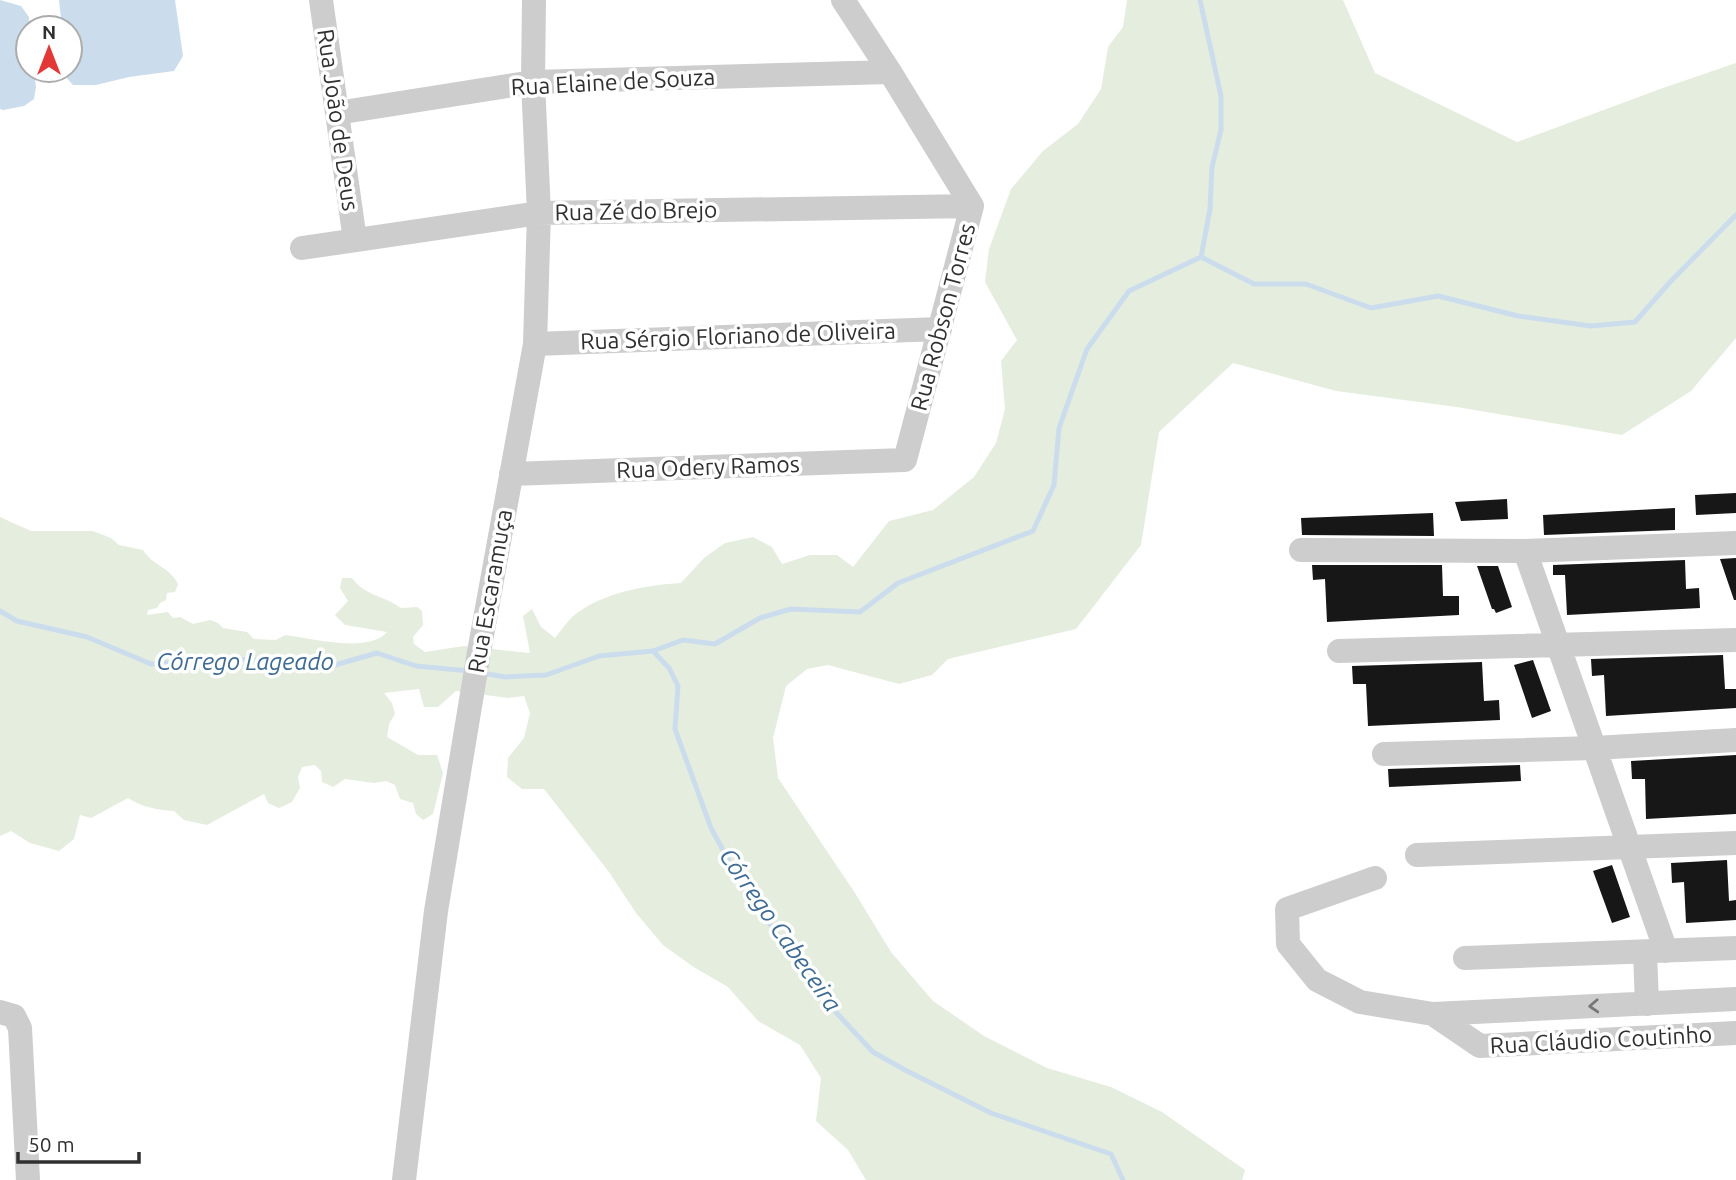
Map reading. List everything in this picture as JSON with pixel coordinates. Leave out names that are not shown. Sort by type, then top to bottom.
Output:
[{"type":"street","name":"Rua João de Deus","points":[[321,0],[355,240]]},
{"type":"street","name":"Rua Escaramuça","points":[[404,1180],[436,911],[479,652],[535,344],[539,213],[533,82],[534,0]]},
{"type":"street","name":"Rua Robson Torres","points":[[843,0],[972,206],[905,460]]},
{"type":"street","name":"Rua Elaine de Souza","points":[[337,113],[533,82],[890,72]]},
{"type":"street","name":"Rua Zé do Brejo","points":[[302,247],[539,213],[972,206]]},
{"type":"street","name":"Rua Sérgio Floriano de Oliveira","points":[[535,344],[940,329]]},
{"type":"street","name":"Rua Odery Ramos","points":[[511,474],[905,460]]},
{"type":"street","points":[[1301,550],[1525,551],[1736,543]]},
{"type":"street","points":[[1525,551],[1630,849],[1656,951],[1647,1003]]},
{"type":"street","points":[[1339,651],[1736,640]]},
{"type":"street","points":[[1384,754],[1594,748],[1736,740]]},
{"type":"street","points":[[1417,855],[1736,843]]},
{"type":"street","name":"Rua Cláudio Coutinho","points":[[1375,878],[1287,909],[1288,944],[1317,980],[1360,1002],[1433,1014],[1724,1000]]},
{"type":"street","points":[[1465,958],[1736,947]]},
{"type":"street","points":[[1724,1000],[1724,1034]]},
{"type":"street","points":[[0,1012],[14,1016],[20,1028],[28,1180]]},
{"type":"street","name":"Rua Cláudio Coutinho","points":[[1433,1014],[1480,1046],[1724,1034]]},
{"type":"shaded area","points":[[1127,0],[1343,0],[1375,73],[1517,142],[1736,63],[1736,338],[1691,391],[1622,435],[1457,407],[1336,391],[1233,363],[1159,432],[1141,545],[1076,629],[948,659],[932,675],[899,684],[828,665],[807,669],[786,686],[773,738],[778,778],[891,952],[933,1001],[984,1036],[1047,1068],[1111,1087],[1162,1112],[1245,1170],[1242,1180],[866,1180],[848,1150],[816,1121],[821,1078],[800,1045],[758,1021],[728,987],[663,945],[544,789],[522,789],[507,777],[508,758],[524,738],[530,713],[524,696],[508,698],[456,691],[438,707],[424,707],[419,689],[384,693],[392,703],[395,714],[389,724],[387,737],[418,755],[437,755],[443,773],[433,814],[423,820],[416,814],[413,803],[400,799],[395,785],[386,781],[374,783],[345,779],[333,787],[322,782],[321,771],[315,765],[302,767],[298,777],[300,788],[292,802],[279,808],[268,803],[264,794],[207,825],[184,820],[174,811],[150,808],[128,798],[91,818],[80,815],[74,839],[59,851],[30,843],[11,831],[0,836],[0,517],[31,531],[93,531],[111,538],[119,545],[143,550],[171,574],[178,584],[175,592],[167,593],[166,600],[157,608],[148,610],[147,615],[168,612],[173,618],[180,617],[193,624],[210,620],[223,628],[247,632],[254,639],[276,640],[285,635],[353,643],[378,639],[387,632],[345,625],[335,615],[348,601],[340,588],[342,578],[352,578],[368,592],[401,608],[417,607],[422,611],[423,625],[413,637],[414,644],[425,652],[464,646],[530,653],[523,616],[532,609],[541,627],[555,638],[572,617],[596,602],[639,588],[681,583],[704,558],[725,543],[753,537],[772,547],[782,564],[810,555],[837,555],[853,567],[889,521],[933,510],[974,477],[996,443],[1005,409],[1001,361],[1017,340],[985,282],[989,249],[1011,189],[1043,151],[1078,124],[1101,89],[1108,47],[1123,27]]},
{"type":"water","points":[[0,0],[21,6],[27,14],[14,14],[14,84],[36,84],[36,87],[34,99],[24,106],[0,109]]},
{"type":"water","points":[[59,0],[175,0],[183,56],[174,71],[96,85],[73,85],[84,84],[84,14],[60,14]]},
{"type":"building","points":[[1736,493],[1736,513],[1696,515],[1695,495]]},
{"type":"building","points":[[1507,499],[1508,519],[1461,521],[1455,502]]},
{"type":"building","points":[[1675,508],[1675,530],[1544,535],[1543,515]]},
{"type":"building","points":[[1433,513],[1434,536],[1302,535],[1301,518]]},
{"type":"building","points":[[1736,558],[1736,600],[1734,600],[1720,559]]},
{"type":"building","points":[[1685,560],[1686,589],[1699,588],[1700,608],[1567,615],[1565,575],[1553,575],[1553,565]]},
{"type":"building","points":[[1312,565],[1442,565],[1443,596],[1459,596],[1459,615],[1327,622],[1325,579],[1313,580]]},
{"type":"building","points":[[1477,566],[1498,566],[1512,607],[1496,613],[1492,609]]},
{"type":"building","points":[[1723,655],[1725,689],[1736,689],[1736,708],[1606,716],[1604,675],[1592,676],[1591,659]]},
{"type":"building","points":[[1533,660],[1551,711],[1532,718],[1514,665]]},
{"type":"building","points":[[1482,662],[1484,701],[1499,700],[1500,720],[1368,726],[1366,684],[1353,684],[1352,666]]},
{"type":"building","points":[[1736,755],[1736,814],[1646,819],[1645,779],[1632,779],[1631,761]]},
{"type":"building","points":[[1520,765],[1521,781],[1389,787],[1388,769]]},
{"type":"building","points":[[1727,860],[1729,901],[1736,900],[1736,920],[1686,923],[1684,882],[1672,883],[1671,863]]},
{"type":"building","points":[[1612,865],[1630,917],[1612,923],[1593,871]]},
{"type":"waterway","points":[[1200,0],[1221,96],[1221,130],[1212,167],[1210,209],[1201,257]]},
{"type":"waterway","name":"Córrego Lageado","points":[[1201,257],[1254,284],[1306,284],[1371,308],[1438,296],[1518,316],[1591,326],[1635,322],[1736,215]]},
{"type":"waterway","name":"Córrego Lageado","points":[[482,673],[505,677],[546,675],[599,656],[653,651],[683,640],[715,644],[760,618],[791,609],[860,612],[898,583],[1033,531],[1054,485],[1059,428],[1087,349],[1129,291],[1201,257]]},
{"type":"waterway","name":"Córrego Lageado","points":[[0,611],[17,621],[87,637],[151,664],[212,659],[259,660],[299,666],[335,665],[377,653],[416,666],[469,671]]},
{"type":"waterway","name":"Córrego Cabeceira","points":[[653,651],[669,668],[678,686],[675,729],[711,828],[740,881],[819,994],[873,1052],[991,1113],[1111,1154],[1123,1180]]}]
